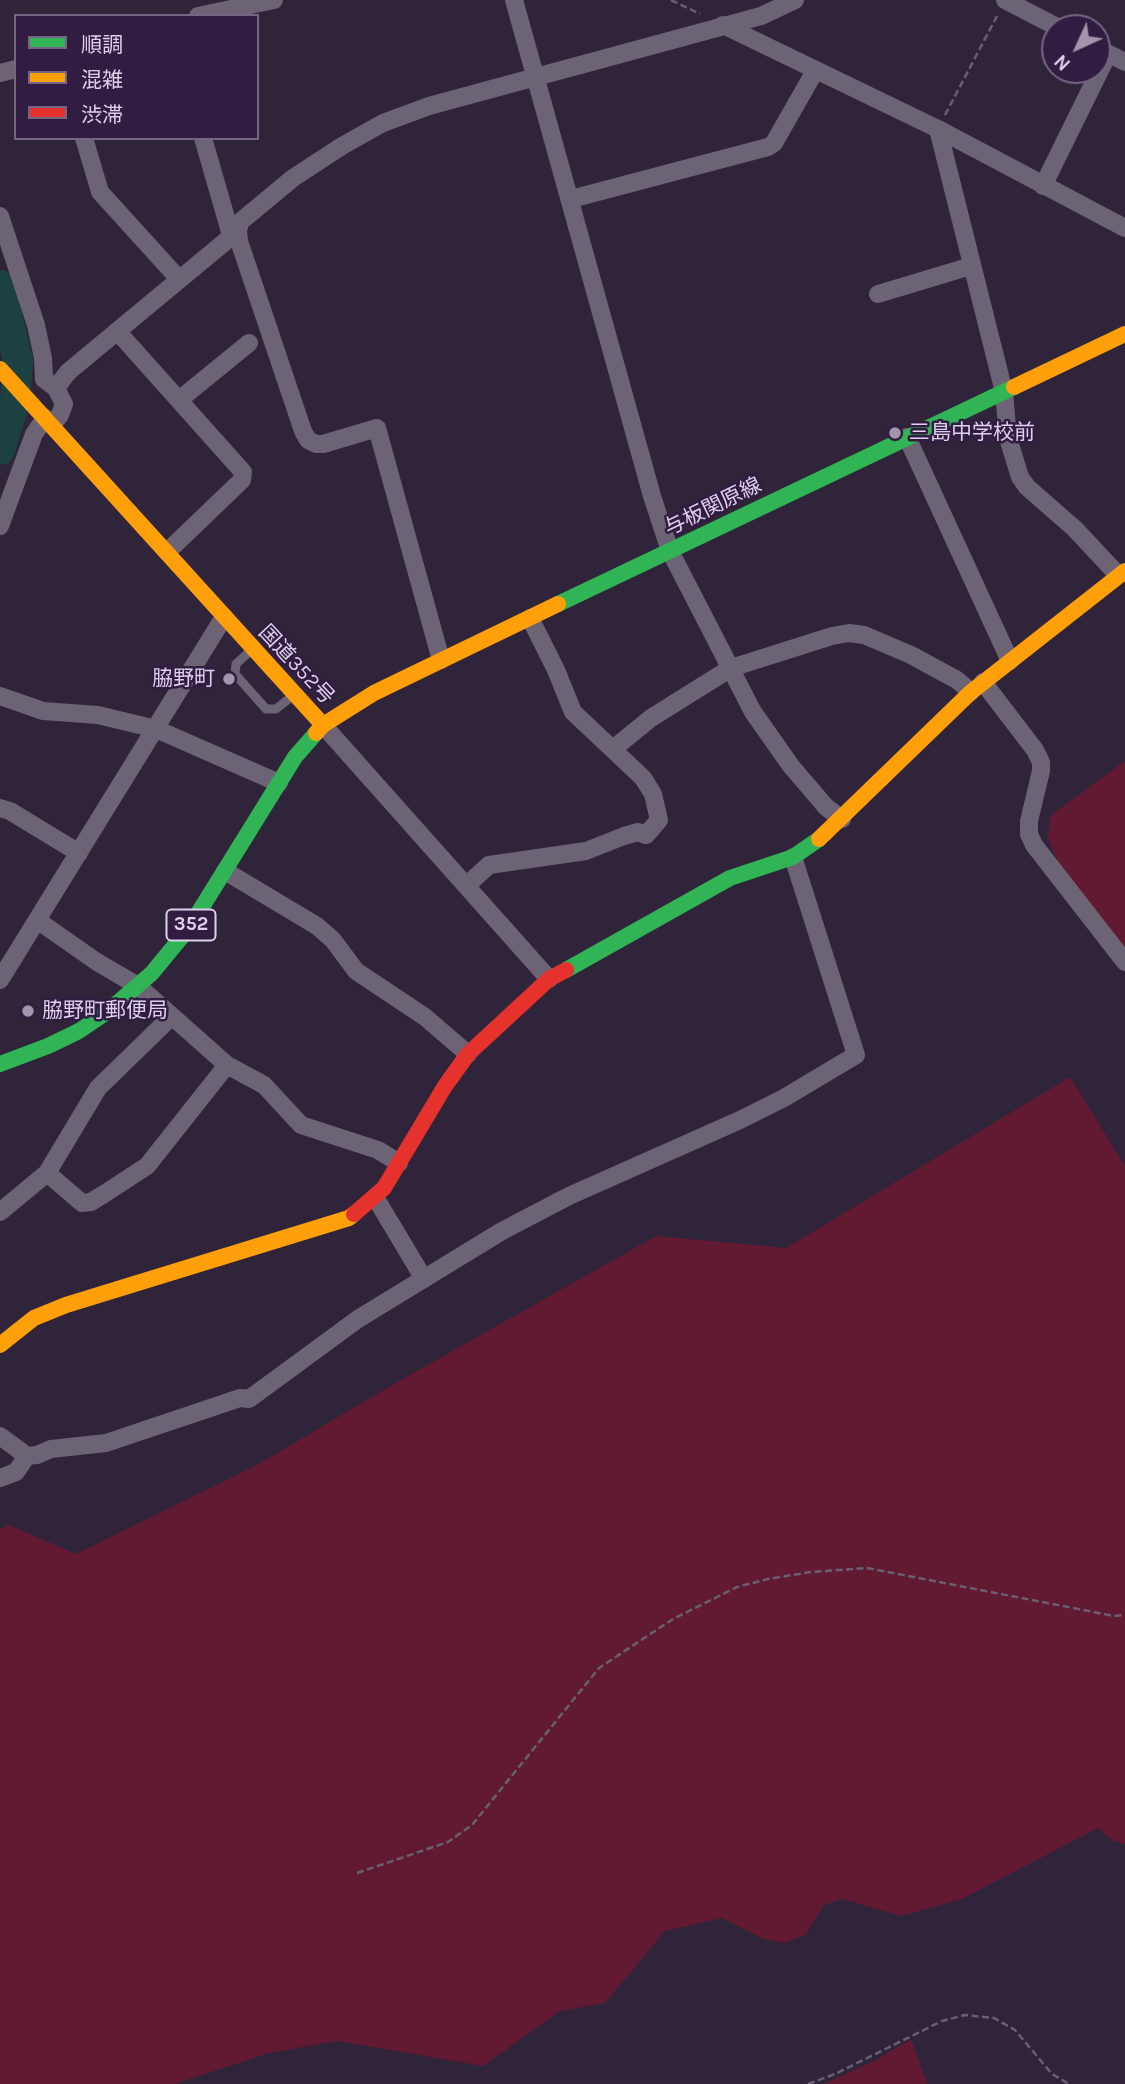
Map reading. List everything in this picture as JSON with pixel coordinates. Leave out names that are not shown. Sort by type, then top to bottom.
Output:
[{"type":"main road","name":"与板関原線","points":[[323,725],[374,693],[441,660],[1125,334]]},
{"type":"main road","name":"国道352号","points":[[0,369],[323,725],[304,745],[189,928],[152,973],[107,1012],[79,1031],[0,1064]]},
{"type":"main road","points":[[0,1345],[19,1328],[47,1312],[349,1218],[384,1188],[445,1086],[468,1054],[549,979],[730,878],[793,856],[811,846],[977,687],[1121,573]]},
{"type":"street","points":[[208,14],[274,0]]},
{"type":"street","points":[[514,0],[652,496],[670,551],[753,712],[791,766],[827,807],[842,819]]},
{"type":"street","points":[[56,388],[68,373],[229,237],[240,222],[293,178],[383,123],[429,106],[761,16],[795,0]]},
{"type":"street","points":[[1005,0],[1041,19]]},
{"type":"street","points":[[723,25],[938,129],[1125,228]]},
{"type":"street","points":[[571,199],[768,147],[774,143],[815,71]]},
{"type":"street","points":[[1043,186],[1088,84]]},
{"type":"street","points":[[938,129],[1004,391],[1008,438],[1020,477],[1027,487],[1121,573]]},
{"type":"street","points":[[85,140],[100,192],[179,279]]},
{"type":"street","points":[[204,140],[229,237],[308,440],[323,444],[377,428],[441,660]]},
{"type":"street","points":[[0,216],[36,325],[44,379],[56,388],[64,404],[60,415],[46,419],[34,434],[0,526]]},
{"type":"street","points":[[878,294],[971,266]]},
{"type":"street","points":[[117,331],[243,472],[242,480],[167,552]]},
{"type":"street","points":[[179,400],[249,343]]},
{"type":"street","points":[[907,437],[1010,661]]},
{"type":"street","points":[[0,980],[224,617]]},
{"type":"street","points":[[467,885],[489,865],[586,851],[638,832],[646,835],[659,820],[653,794],[643,778],[573,712],[530,618]]},
{"type":"street","points":[[613,749],[651,719],[731,668],[832,636],[849,633],[864,635],[977,687],[1035,750],[1041,762],[1041,771],[1029,821],[1029,834],[1034,845],[1125,962]]},
{"type":"street","points":[[0,696],[54,714],[98,715],[156,729],[279,783]]},
{"type":"street","points":[[323,725],[549,979]]},
{"type":"street","points":[[0,808],[10,811],[79,853]]},
{"type":"street","points":[[0,1478],[16,1472],[27,1456],[51,1449],[106,1443],[240,1398],[249,1399],[358,1319],[502,1231],[569,1196],[740,1120],[784,1098],[856,1055],[793,856]]},
{"type":"street","points":[[225,871],[317,926],[332,940],[356,971],[425,1017],[468,1054]]},
{"type":"street","points":[[37,920],[97,962],[138,986],[227,1065],[264,1085],[301,1125],[377,1150],[399,1163]]},
{"type":"street","points":[[0,1212],[47,1173],[98,1087],[172,1016]]},
{"type":"street","points":[[47,1173],[82,1203],[92,1202],[147,1166],[227,1065]]},
{"type":"street","points":[[375,1198],[424,1279]]},
{"type":"street","points":[[0,1436],[27,1456]]},
{"type":"lane","points":[[253,649],[236,664],[235,674],[266,709],[276,709],[295,693]]},
{"type":"path","points":[[671,0],[723,25]]},
{"type":"path","points":[[938,129],[1005,0]]},
{"type":"path","points":[[357,1873],[447,1842],[471,1825],[598,1668],[673,1619],[737,1587],[790,1575],[867,1569],[1114,1616],[1125,1615]]},
{"type":"path","points":[[808,2084],[835,2074],[931,2025],[965,2015],[994,2018],[1015,2030],[1052,2074],[1069,2084]]},
{"type":"shaded area","points":[[1125,761],[1125,948],[1059,864],[1048,838],[1050,816]]},
{"type":"shaded area","points":[[1070,1077],[1125,1166],[1125,1844],[1113,1841],[1098,1828],[962,1899],[901,1916],[842,1899],[824,1905],[805,1935],[784,1943],[764,1939],[722,1918],[665,1931],[605,2003],[560,2011],[483,2066],[337,2041],[269,2053],[174,2084],[0,2084],[0,1529],[9,1525],[76,1554],[259,1464],[387,1388],[656,1236],[786,1248]]},
{"type":"shaded area","points":[[911,2039],[927,2084],[824,2084],[876,2060]]},
{"type":"waterway","points":[[0,285],[18,361],[15,401],[0,450]]},
{"type":"traffic: fast","points":[[558,604],[1014,387]]},
{"type":"traffic: fast","points":[[0,1064],[79,1031],[107,1012],[152,973],[189,928],[295,757],[316,733]]},
{"type":"traffic: fast","points":[[566,970],[730,878],[793,857],[819,839]]},
{"type":"traffic: slow","points":[[1014,387],[1125,334]]},
{"type":"traffic: slow","points":[[0,369],[323,725],[316,733]]},
{"type":"traffic: slow","points":[[819,839],[971,692],[1125,571]]},
{"type":"traffic: slow","points":[[323,725],[374,693],[558,604]]},
{"type":"traffic: slow","points":[[0,1345],[34,1318],[66,1305],[349,1218],[354,1214]]},
{"type":"traffic: jam","points":[[354,1214],[384,1188],[445,1086],[468,1054],[549,979],[566,970]]},
{"type":"place","name":"三島中学校前","points":[[895,433]]},
{"type":"place","name":"脇野町","points":[[229,679]]},
{"type":"place","name":"脇野町郵便局","points":[[28,1011]]}]
